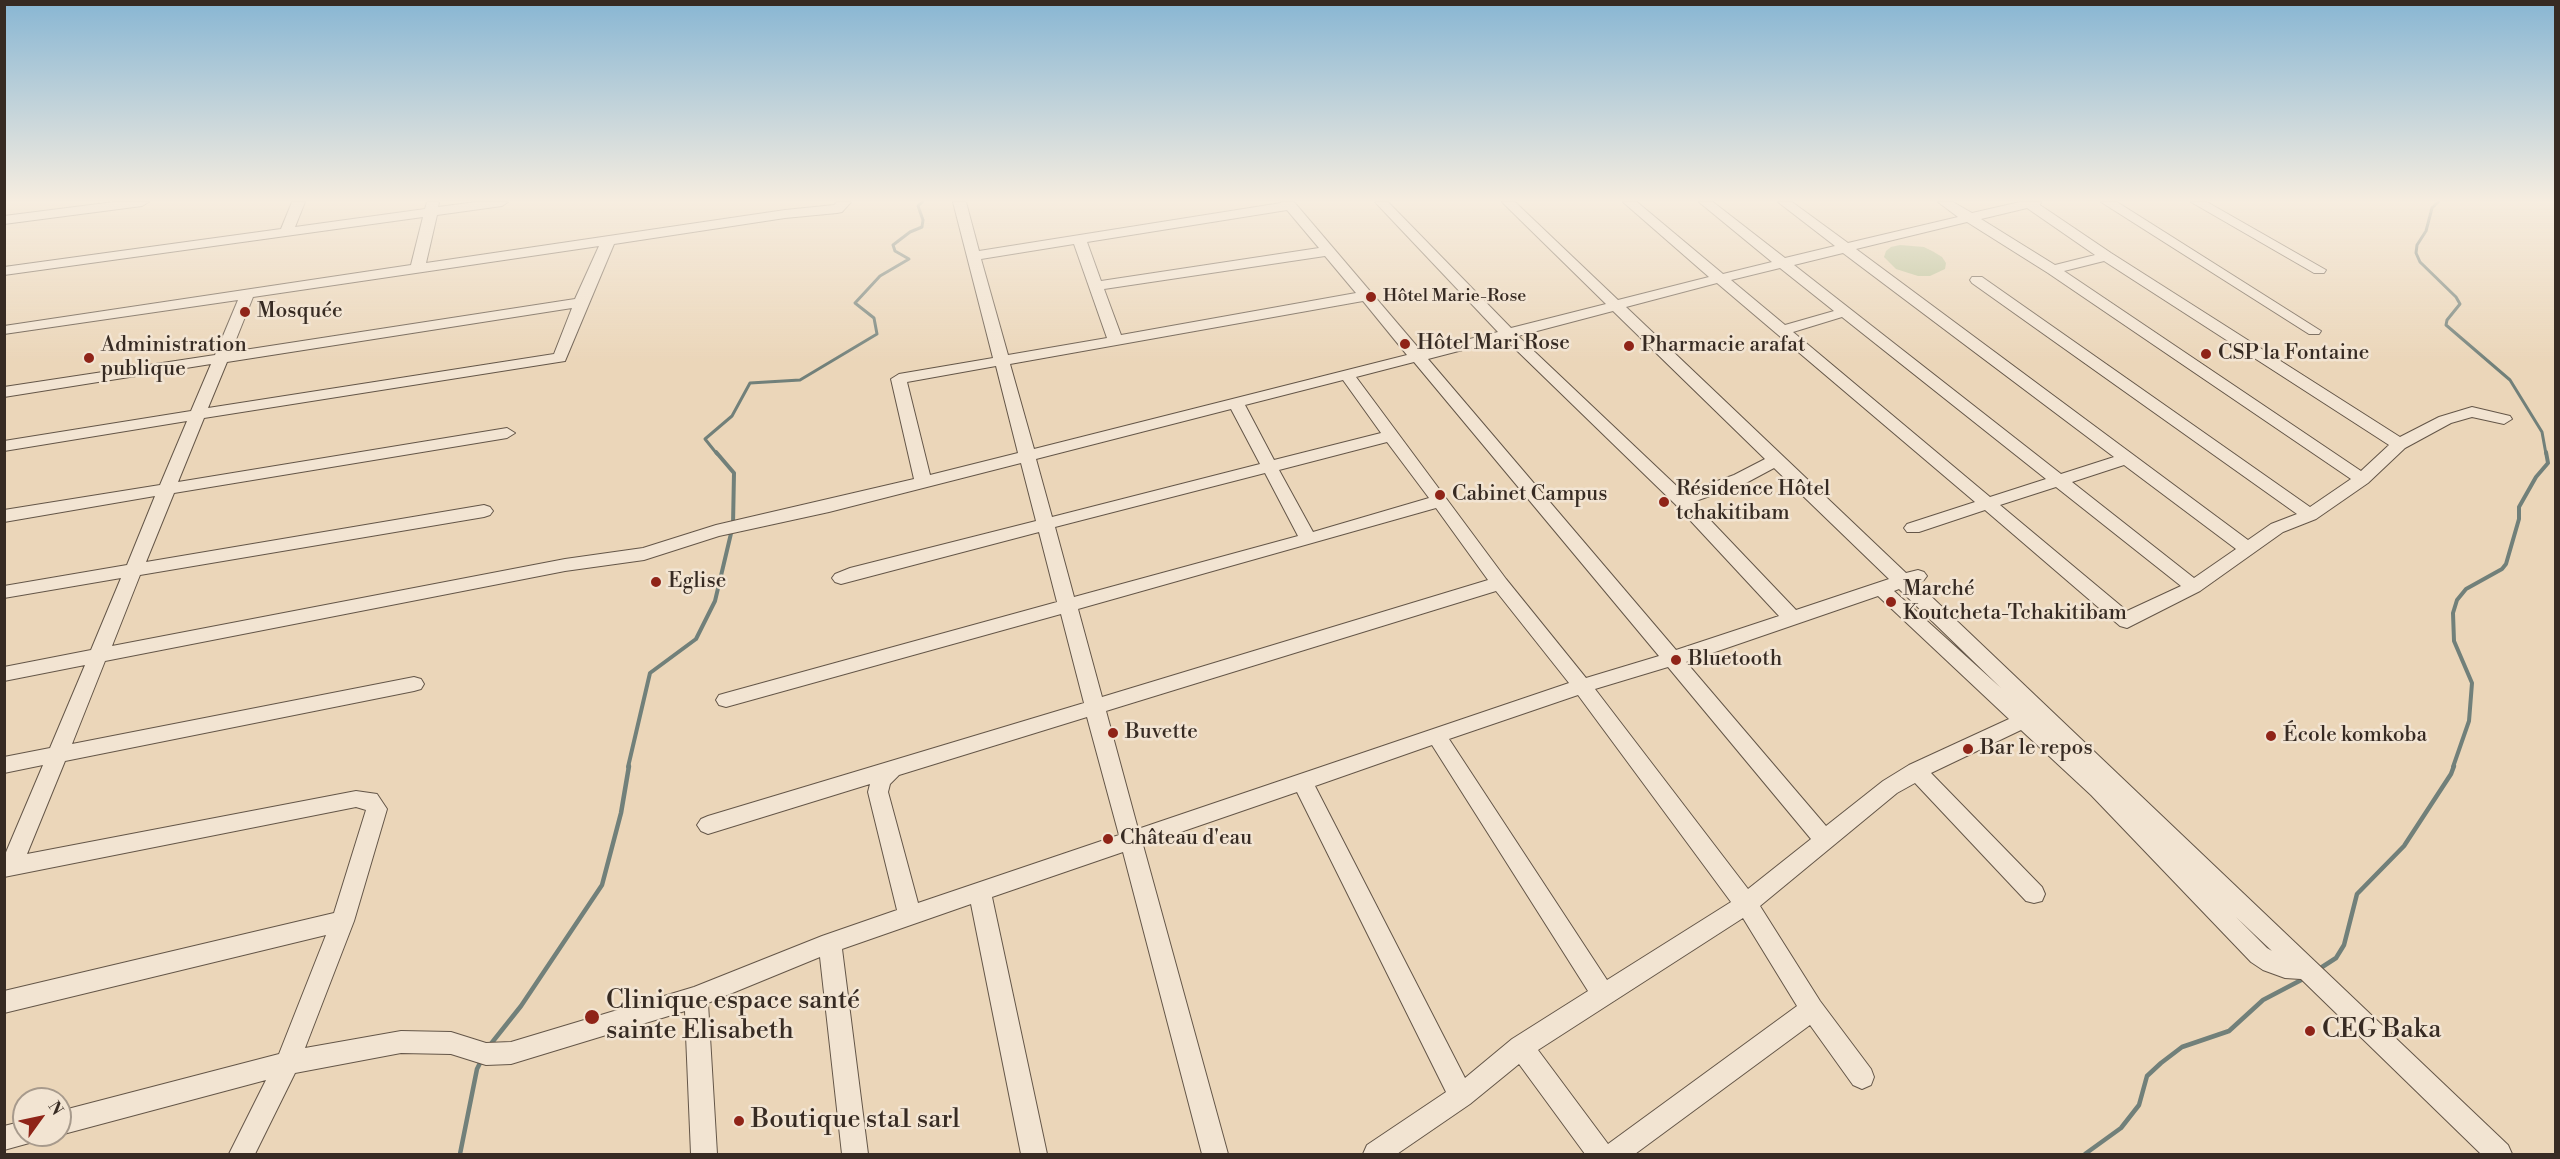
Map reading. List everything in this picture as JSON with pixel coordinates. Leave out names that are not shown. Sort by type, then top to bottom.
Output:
[{"type":"street","points":[[4,271],[110,256]]},
{"type":"street","points":[[417,270],[420,256]]},
{"type":"street","points":[[4,330],[509,256]]},
{"type":"street","points":[[4,446],[370,386],[560,358],[580,302],[601,256]]},
{"type":"street","points":[[973,256],[1215,1155]]},
{"type":"street","points":[[1085,256],[1116,341]]},
{"type":"street","points":[[1096,286],[1294,256]]},
{"type":"street","points":[[1332,256],[1825,840]]},
{"type":"street","points":[[1433,256],[1508,334],[1681,500],[1792,618]]},
{"type":"street","points":[[1565,256],[1776,460],[1910,578],[2305,969],[2499,1155]]},
{"type":"street","points":[[1694,256],[2127,621],[2138,612],[2150,610],[2194,587],[2277,528],[2310,515],[2362,478],[2399,444],[2445,420],[2472,412],[2504,419]]},
{"type":"street","points":[[1774,256],[2194,587]]},
{"type":"street","points":[[4,674],[557,566],[644,554],[716,531],[755,524],[1810,256]]},
{"type":"street","points":[[1857,256],[2248,549]]},
{"type":"street","points":[[2031,256],[2362,478]]},
{"type":"street","points":[[2053,270],[2106,256]]},
{"type":"street","points":[[2106,256],[2399,444]]},
{"type":"street","points":[[2194,256],[2314,331]]},
{"type":"street","points":[[2294,256],[2319,270]]},
{"type":"street","points":[[1977,280],[2310,515]]},
{"type":"street","points":[[8,868],[58,754],[247,295]]},
{"type":"street","points":[[923,480],[899,379],[1366,296]]},
{"type":"street","points":[[4,392],[580,302]]},
{"type":"street","points":[[1782,331],[1845,312]]},
{"type":"street","points":[[1346,374],[1500,583],[1582,686],[1746,904],[1812,1009],[1862,1077]]},
{"type":"street","points":[[1235,402],[1308,539]]},
{"type":"street","points":[[4,516],[507,433]]},
{"type":"street","points":[[841,578],[1390,436]]},
{"type":"street","points":[[1913,528],[2127,458]]},
{"type":"street","points":[[1681,500],[1740,479],[1776,460]]},
{"type":"street","points":[[726,700],[1439,501]]},
{"type":"street","points":[[4,592],[484,511]]},
{"type":"street","points":[[72,1120],[287,1063],[414,1041],[451,1044],[486,1054],[511,1053],[696,997],[830,943],[1582,686],[1672,659],[1910,578]]},
{"type":"street","points":[[708,825],[1500,583]]},
{"type":"street","points":[[1880,588],[2120,810],[2259,955],[2285,968],[2305,969]]},
{"type":"street","points":[[4,765],[414,684]]},
{"type":"street","points":[[1376,1155],[1461,1096],[1521,1047],[1746,904],[1890,787],[1916,771],[2022,721]]},
{"type":"street","points":[[1437,737],[1603,994]]},
{"type":"street","points":[[891,770],[881,780],[878,792],[910,916]]},
{"type":"street","points":[[1916,771],[2034,894]]},
{"type":"street","points":[[1303,783],[1461,1096]]},
{"type":"street","points":[[8,868],[356,799],[370,800],[377,809],[343,921],[287,1063],[242,1155]]},
{"type":"street","points":[[980,892],[1034,1155]]},
{"type":"street","points":[[4,1002],[343,921]]},
{"type":"street","points":[[830,943],[855,1155]]},
{"type":"street","points":[[696,997],[704,1155]]},
{"type":"street","points":[[1615,1155],[1812,1009]]},
{"type":"street","points":[[1521,1047],[1600,1155]]},
{"type":"green space","points":[[1941,256],[1946,263],[1945,269],[1930,276],[1918,276],[1896,269],[1884,257]]},
{"type":"waterway","points":[[717,454],[705,439],[732,416],[750,383],[800,380],[877,334],[874,318],[855,303],[880,276],[909,259],[904,256]]},
{"type":"waterway","points":[[2417,256],[2420,262],[2456,297],[2460,304],[2447,320],[2446,325],[2510,380],[2542,432],[2546,454]]},
{"type":"waterway","points":[[628,767],[650,673],[696,639],[715,601],[733,525],[734,473],[716,452]]},
{"type":"waterway","points":[[2453,767],[2469,721],[2472,683],[2454,641],[2453,613],[2457,600],[2466,589],[2502,569],[2506,564],[2519,519],[2519,507],[2536,477],[2548,463],[2546,452]]},
{"type":"waterway","points":[[490,1045],[521,1006],[602,885],[621,813],[629,766]]},
{"type":"waterway","points":[[2319,969],[2336,958],[2344,945],[2357,894],[2404,846],[2454,766]]},
{"type":"waterway","points":[[2085,1154],[2121,1128],[2139,1105],[2147,1076],[2161,1063],[2182,1047],[2229,1031],[2263,1000],[2305,978]]},
{"type":"waterway","points":[[460,1154],[477,1069],[482,1059]]},
{"type":"place","name":"Hôtel Marie-Rose","points":[[1371,297]]},
{"type":"place","name":"Mosquée","points":[[245,312]]},
{"type":"place","name":"Hôtel Mari Rose","points":[[1405,344]]},
{"type":"place","name":"Pharmacie arafat","points":[[1629,346]]},
{"type":"place","name":"CSP la Fontaine","points":[[2206,354]]},
{"type":"place","name":"Administration publique","points":[[89,358]]},
{"type":"place","name":"Cabinet Campus","points":[[1440,495]]},
{"type":"place","name":"Résidence Hôtel tchakitibam","points":[[1664,502]]},
{"type":"place","name":"Eglise","points":[[656,582]]},
{"type":"place","name":"Marché Koutcheta-Tchakitibam","points":[[1891,602]]},
{"type":"place","name":"Bluetooth","points":[[1676,660]]},
{"type":"place","name":"Buvette","points":[[1113,733]]},
{"type":"place","name":"École komkoba","points":[[2271,736]]},
{"type":"place","name":"Bar le repos","points":[[1968,749]]},
{"type":"place","name":"Château d'eau","points":[[1108,839]]},
{"type":"place","name":"Clinique espace santé sainte Elisabeth","points":[[592,1017]]},
{"type":"place","name":"CEG Baka","points":[[2310,1031]]},
{"type":"place","name":"Boutique sta1 sarl","points":[[739,1121]]}]
